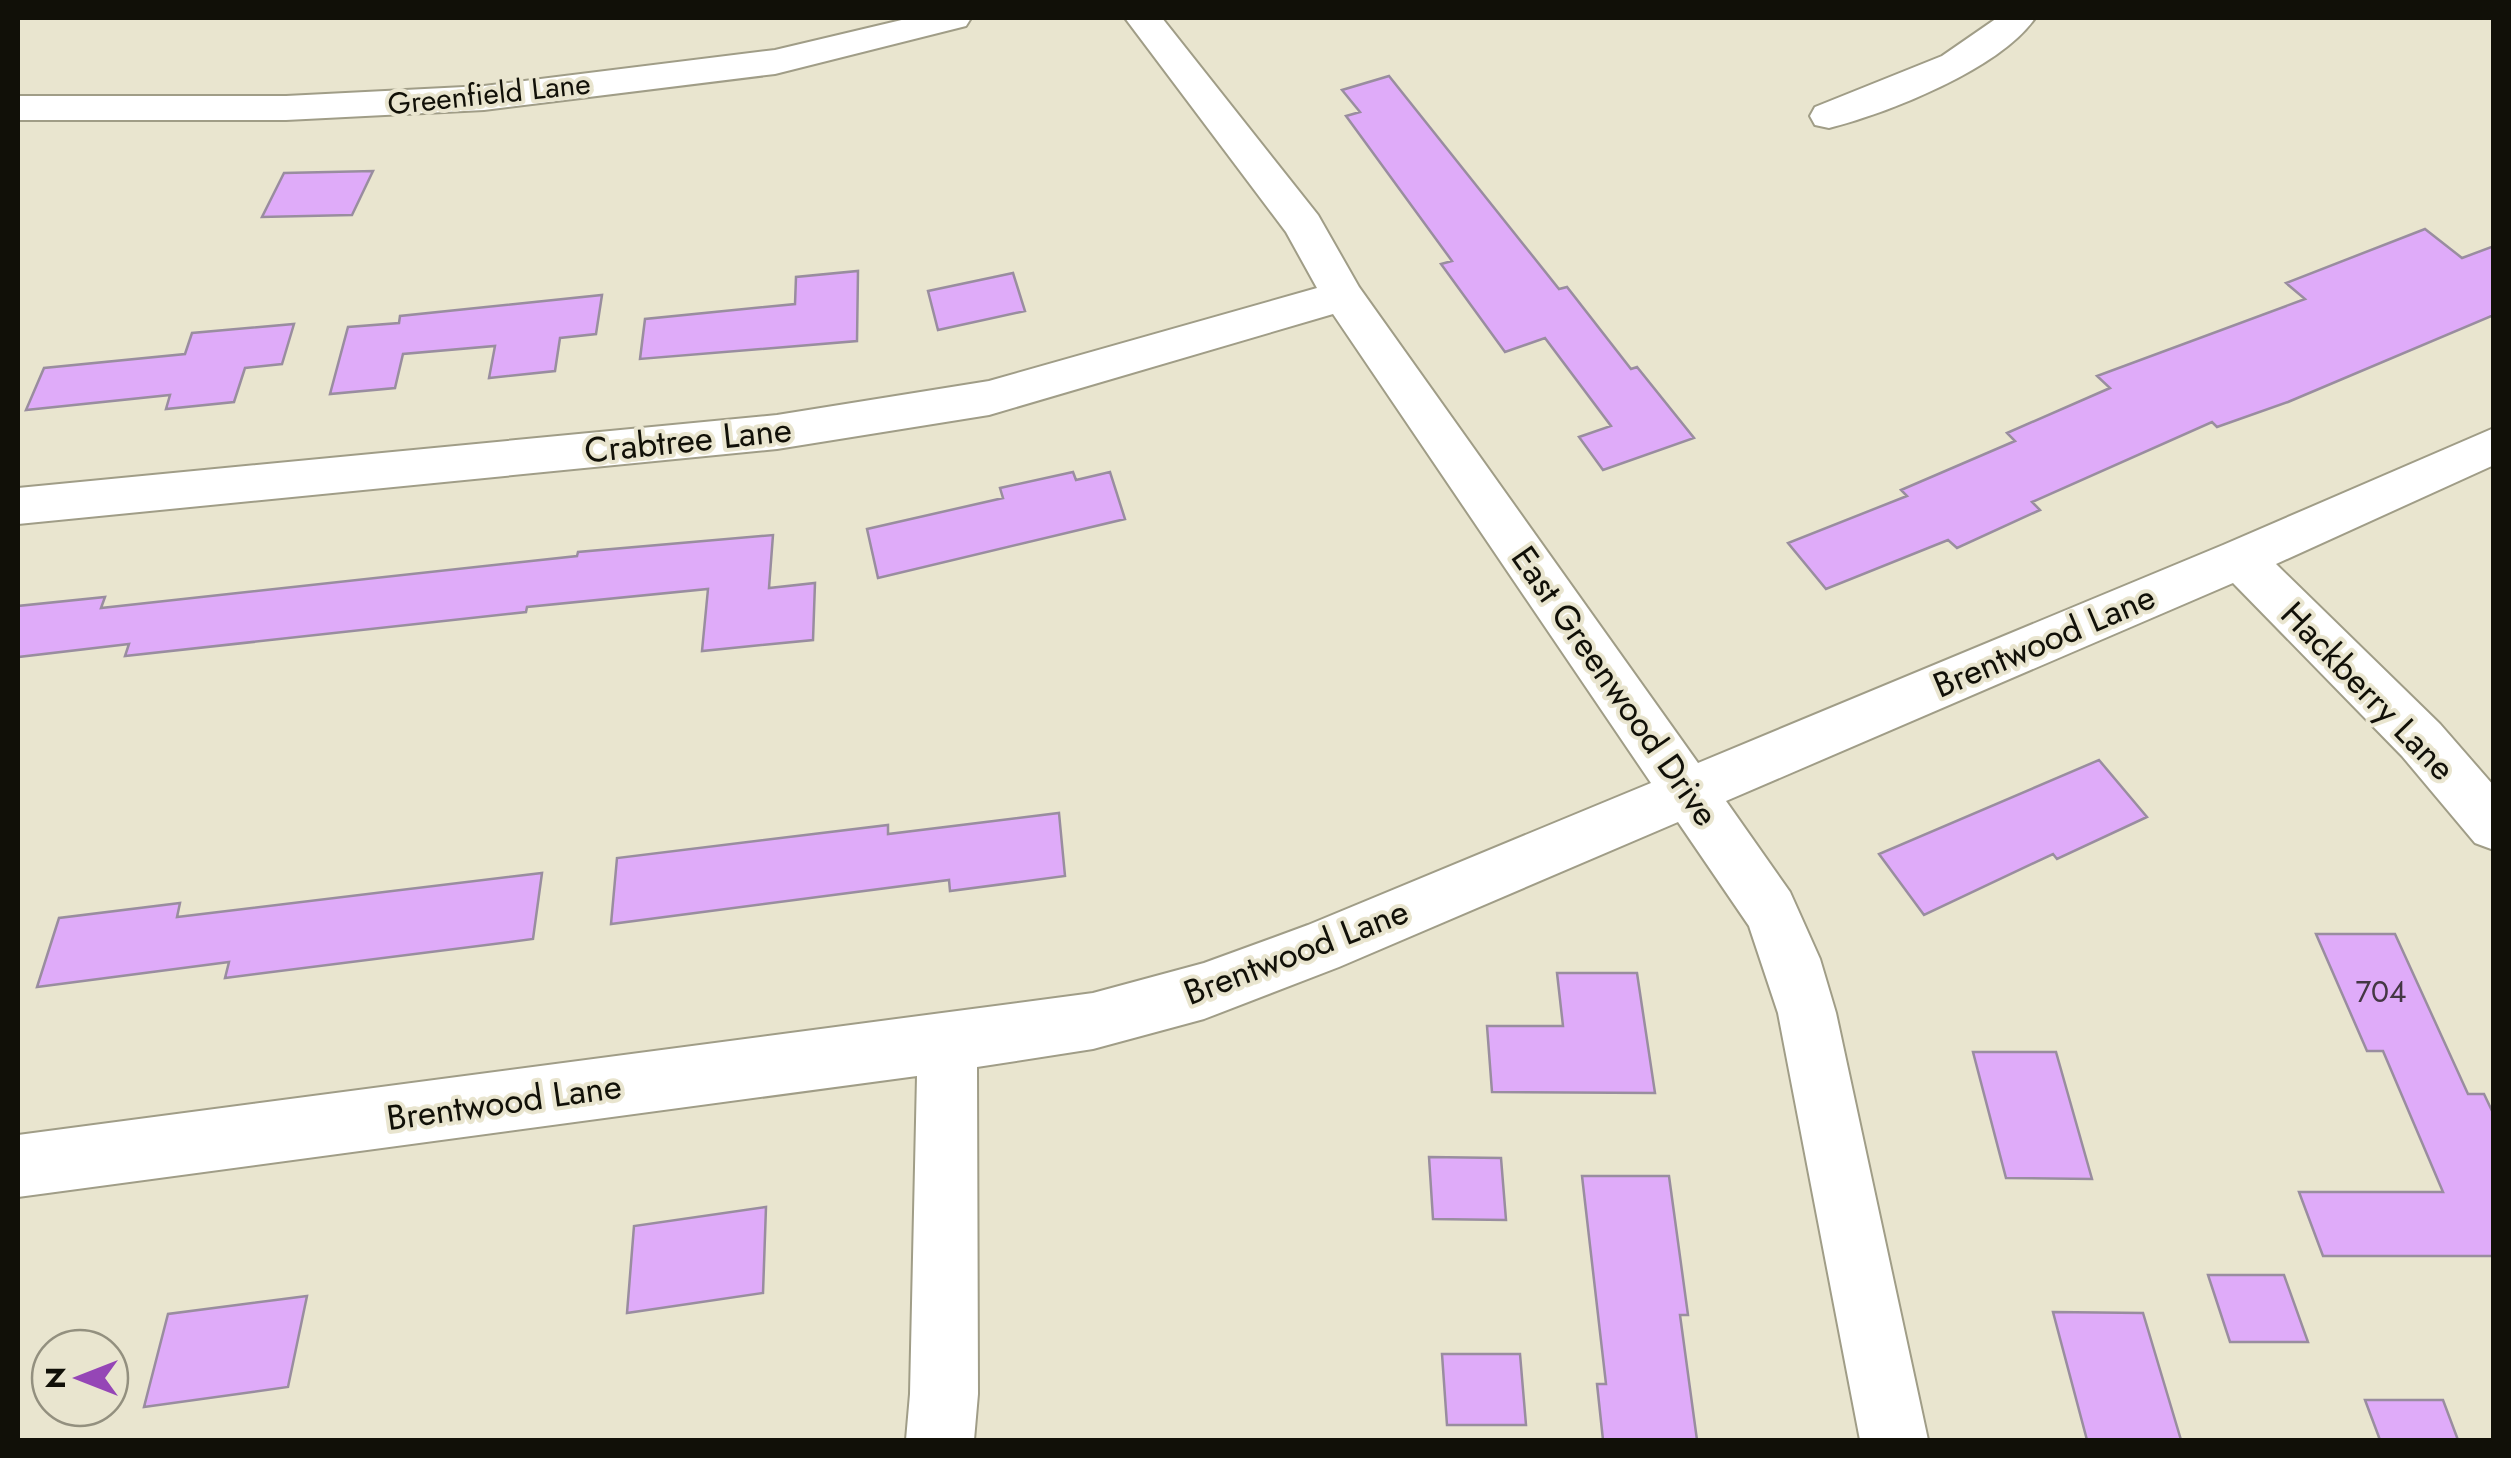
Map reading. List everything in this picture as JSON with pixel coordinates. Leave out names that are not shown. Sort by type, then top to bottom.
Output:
[{"type":"street","name":"Greenfield Lane","points":[[18,108],[286,108],[484,98],[776,62],[953,18]]},
{"type":"street","name":"East Greenwood Drive","points":[[1143,18],[1303,225],[1344,296],[1770,910],[1791,959],[1807,1014],[1894,1440]]},
{"type":"street","points":[[1829,116],[1961,59],[1988,44],[2017,18]]},
{"type":"street","name":"Crabtree Lane","points":[[18,506],[777,432],[898,415],[1044,385],[1344,296]]},
{"type":"street","name":"Brentwood Lane","points":[[22,1179],[1093,1021],[1204,991],[1320,948],[2240,559],[2494,446]]},
{"type":"street","name":"Hackberry Lane","points":[[2240,559],[2421,740],[2494,826]]},
{"type":"street","points":[[940,1440],[944,1394],[947,1043]]},
{"type":"building","points":[[1389,76],[1559,289],[1567,287],[1631,369],[1637,367],[1694,438],[1603,470],[1579,437],[1611,426],[1545,338],[1505,352],[1441,264],[1452,261],[1346,116],[1360,112],[1342,90]]},
{"type":"building","points":[[373,171],[352,215],[262,217],[284,173]]},
{"type":"building","points":[[2425,229],[2462,258],[2494,246],[2494,315],[2288,402],[2217,427],[2212,422],[2032,502],[2040,510],[1957,548],[1948,540],[1826,589],[1788,543],[1907,496],[1901,490],[2015,441],[2007,433],[2110,388],[2097,376],[2305,299],[2286,283]]},
{"type":"building","points":[[858,271],[857,341],[640,359],[645,319],[795,304],[796,277]]},
{"type":"building","points":[[1013,273],[1025,311],[938,330],[928,291]]},
{"type":"building","points":[[602,295],[596,334],[560,338],[555,371],[489,378],[495,346],[403,354],[395,388],[330,394],[348,327],[399,323],[400,316]]},
{"type":"building","points":[[294,324],[282,364],[245,368],[234,402],[166,409],[170,395],[26,410],[44,368],[185,354],[192,333]]},
{"type":"building","points":[[1073,472],[1076,480],[1110,472],[1125,519],[878,578],[867,529],[1003,498],[1000,488]]},
{"type":"building","points":[[773,535],[769,588],[815,583],[813,640],[702,651],[708,589],[125,656],[129,644],[18,657],[18,606],[105,597],[101,608],[577,556],[578,552]]},
{"type":"building","points":[[2099,760],[2147,817],[2057,859],[2053,854],[1924,915],[1879,854]]},
{"type":"building","points":[[1059,813],[1065,876],[950,891],[949,880],[611,924],[617,858],[888,825],[888,834]]},
{"type":"building","points":[[542,873],[533,939],[225,978],[229,962],[37,987],[59,918],[180,903],[177,917]]},
{"type":"building","points":[[2316,934],[2395,934],[2468,1094],[2484,1094],[2494,1115],[2494,1256],[2323,1256],[2299,1192],[2443,1192],[2383,1051],[2367,1051]]},
{"type":"building","points":[[1557,973],[1637,973],[1655,1093],[1492,1092],[1487,1026],[1563,1026]]},
{"type":"building","points":[[1973,1052],[2056,1052],[2092,1179],[2006,1178]]},
{"type":"building","points":[[1429,1157],[1501,1158],[1506,1220],[1433,1219]]},
{"type":"building","points":[[1582,1176],[1669,1176],[1688,1315],[1680,1315],[1697,1440],[1603,1440],[1597,1384],[1606,1384]]},
{"type":"building","points":[[766,1207],[763,1293],[627,1313],[634,1226]]},
{"type":"building","points":[[2208,1275],[2284,1275],[2308,1342],[2230,1342]]},
{"type":"building","points":[[307,1296],[288,1387],[144,1407],[168,1314]]},
{"type":"building","points":[[2053,1312],[2143,1313],[2181,1440],[2087,1440]]},
{"type":"building","points":[[1442,1354],[1520,1354],[1526,1425],[1447,1425]]},
{"type":"building","points":[[2365,1400],[2443,1400],[2458,1440],[2380,1440]]}]
